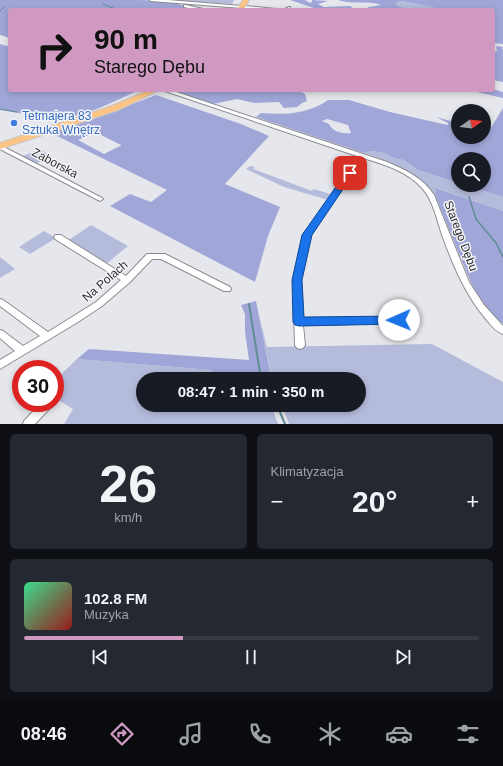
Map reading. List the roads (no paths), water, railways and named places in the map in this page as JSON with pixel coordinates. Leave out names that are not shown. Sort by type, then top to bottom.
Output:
[{"type":"main road","points":[[243,8],[246,0]]},
{"type":"main road","points":[[243,8],[251,0]]},
{"type":"main road","points":[[0,142],[89,113],[144,92]]},
{"type":"main road","points":[[0,146],[115,108],[145,92]]},
{"type":"street","points":[[151,0],[174,2],[193,6],[243,8]]},
{"type":"street","points":[[193,6],[197,8]]},
{"type":"street","name":"Starego Dębu","points":[[171,92],[361,155],[406,172],[424,186],[434,200],[455,258],[474,299],[488,317],[503,331]]},
{"type":"street","name":"Zaborska","points":[[0,146],[100,199]]},
{"type":"street","points":[[300,344],[297,280],[307,235],[350,173],[359,168],[360,166],[357,162],[361,158],[361,155]]},
{"type":"street","points":[[58,237],[127,280]]},
{"type":"street","name":"Na Polach","points":[[0,365],[21,350],[79,318],[100,303],[127,280],[150,256],[162,256],[228,289]]},
{"type":"street","points":[[0,302],[47,336]]},
{"type":"street","points":[[299,322],[399,320]]},
{"type":"street","points":[[0,332],[21,350]]},
{"type":"street","points":[[28,424],[39,412]]},
{"type":"waterway","points":[[103,4],[113,8]]},
{"type":"waterway","points":[[0,11],[4,7]]},
{"type":"waterway","points":[[0,109],[17,112]]},
{"type":"waterway","points":[[469,197],[476,219],[496,243],[503,257]]},
{"type":"waterway","points":[[249,304],[260,372]]},
{"type":"waterway","points":[[280,412],[285,424]]},
{"type":"place","name":"Tetmajera 83 Sztuka Wnętrz","points":[[14,123]]}]
